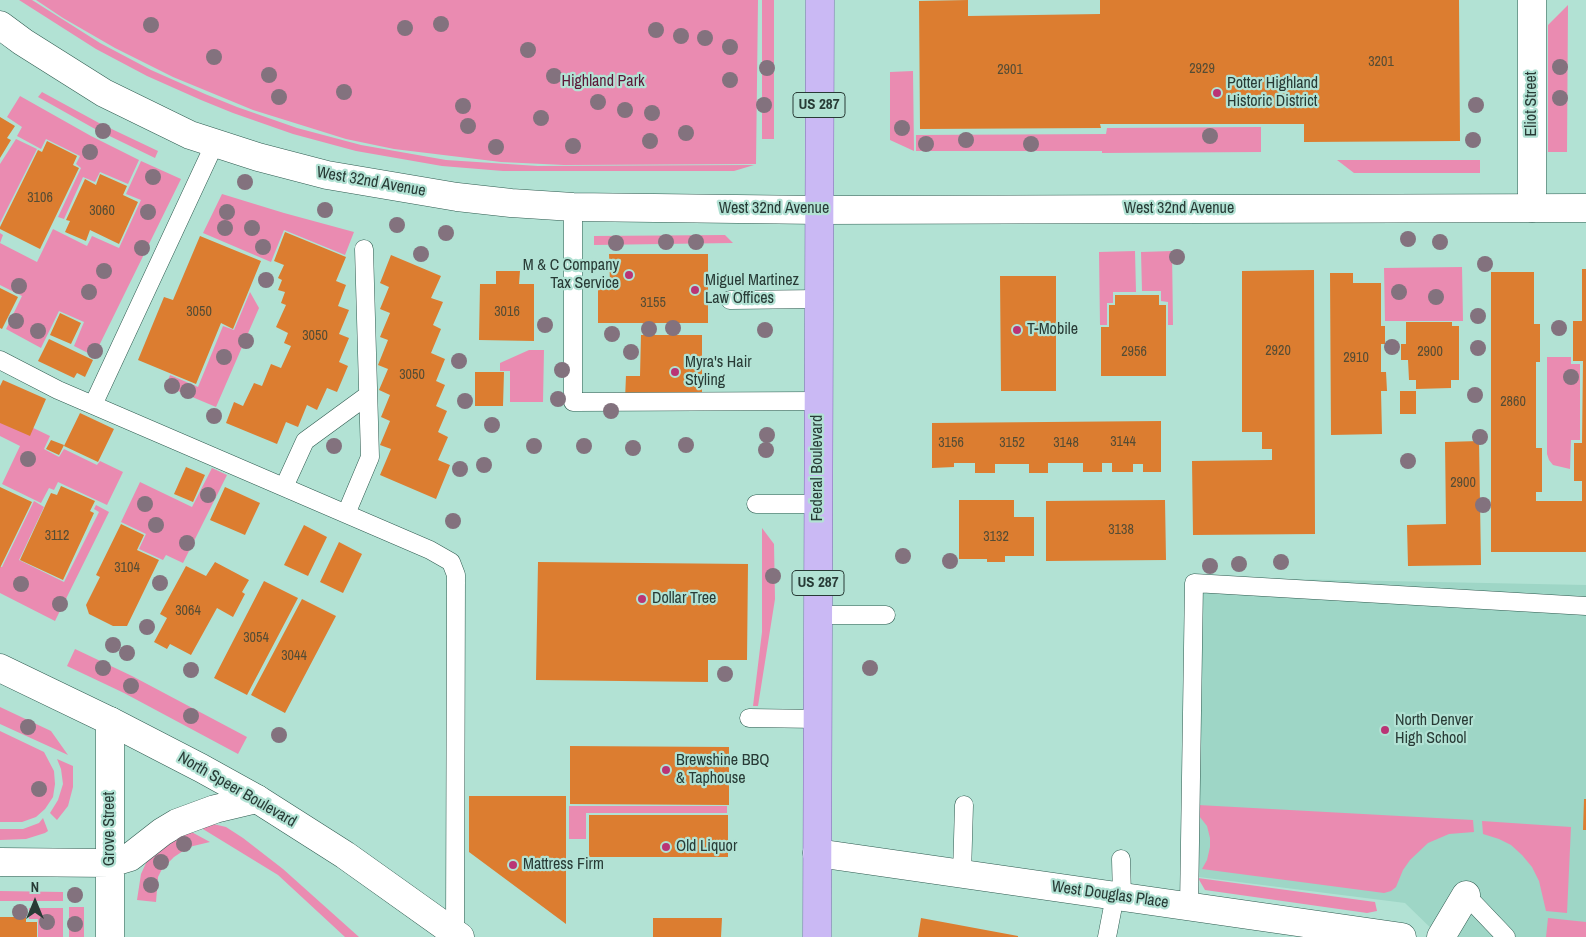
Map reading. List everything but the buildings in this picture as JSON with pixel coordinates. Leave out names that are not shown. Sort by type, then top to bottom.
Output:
[{"type":"main road","name":"Federal Boulevard","points":[[817,937],[820,0]]},
{"type":"street","name":"Eliot Street","points":[[1532,0],[1532,208]]},
{"type":"street","name":"West 32nd Avenue","points":[[0,25],[22,42],[104,93],[190,135],[258,157],[328,176],[457,197],[572,207],[761,210],[1586,208]]},
{"type":"street","name":"North Speer Boulevard","points":[[0,668],[110,721],[202,768],[257,799],[345,855],[458,935]]},
{"type":"street","name":"Grove Street","points":[[110,721],[110,937]]},
{"type":"street","points":[[0,862],[110,863],[130,857],[177,823],[215,809],[257,799]]},
{"type":"street","name":"West Douglas Place","points":[[817,853],[1402,937]]},
{"type":"street","points":[[1441,937],[1466,895]]},
{"type":"lane","points":[[93,405],[215,143]]},
{"type":"lane","points":[[572,207],[572,402],[818,401]]},
{"type":"lane","points":[[346,514],[370,457],[364,249]]},
{"type":"lane","points":[[730,300],[819,299]]},
{"type":"lane","points":[[0,360],[58,390],[438,554],[451,562],[456,575],[458,935]]},
{"type":"lane","points":[[284,487],[305,441],[368,395]]},
{"type":"lane","points":[[756,504],[818,504]]},
{"type":"lane","points":[[1189,907],[1194,582],[1586,606]]},
{"type":"lane","points":[[818,615],[886,615]]},
{"type":"lane","points":[[749,718],[818,719]]},
{"type":"lane","points":[[962,874],[964,805]]},
{"type":"lane","points":[[1107,937],[1118,896],[1121,859]]},
{"type":"lane","points":[[1466,895],[1506,937]]},
{"type":"shaded area","name":"North Denver High School","points":[[1186,577],[1586,585],[1586,937],[1440,937],[1405,903],[1183,875]]},
{"type":"green space","points":[[19,0],[32,0],[100,43],[151,70],[205,94],[297,128],[361,145],[446,160],[538,166],[754,165],[734,171],[503,171],[442,166],[356,151],[293,134],[233,113],[147,76],[96,49]]},
{"type":"green space","name":"Highland Park","points":[[36,0],[758,0],[756,164],[564,165],[501,162],[394,149],[346,139],[253,110],[173,77],[115,48]]},
{"type":"green space","points":[[762,0],[774,0],[774,139],[762,139]]},
{"type":"green space","points":[[1568,5],[1567,152],[1548,152],[1548,25]]},
{"type":"green space","points":[[913,71],[914,151],[890,140],[890,72]]},
{"type":"green space","points":[[42,92],[99,123],[158,151],[155,158],[95,129],[38,97]]},
{"type":"green space","points":[[20,96],[91,136],[139,160],[128,184],[100,172],[95,182],[83,177],[64,219],[58,217],[81,168],[76,164],[80,156],[46,139],[41,149],[17,136],[22,127],[7,117]]},
{"type":"green space","points":[[1261,127],[1261,152],[916,151],[916,135],[1106,134],[1107,128]]},
{"type":"green space","points":[[16,139],[37,149],[0,223],[0,164]]},
{"type":"green space","points":[[1337,160],[1480,160],[1480,173],[1354,173]]},
{"type":"green space","points":[[141,161],[181,179],[94,356],[74,346],[84,322],[59,311],[41,348],[6,329],[22,296],[0,285],[0,243],[37,262],[53,229],[87,246],[92,236],[119,248],[141,200],[126,194]]},
{"type":"green space","points":[[222,194],[354,232],[345,255],[284,230],[271,262],[203,233]]},
{"type":"green space","points":[[725,235],[733,243],[594,245],[594,236]]},
{"type":"green space","points":[[1135,251],[1136,292],[1113,292],[1113,303],[1107,303],[1107,325],[1100,325],[1099,252]]},
{"type":"green space","points":[[1172,251],[1173,325],[1168,325],[1168,302],[1161,301],[1161,291],[1142,291],[1141,252]]},
{"type":"green space","points":[[1462,267],[1463,321],[1385,321],[1384,268]]},
{"type":"green space","points":[[250,292],[259,308],[216,407],[166,386],[170,375],[198,387],[223,326],[234,330]]},
{"type":"green space","points":[[529,350],[544,350],[543,402],[510,402],[510,371],[500,371],[500,363]]},
{"type":"green space","points":[[1547,357],[1571,357],[1571,364],[1580,364],[1580,440],[1571,440],[1570,469],[1553,465],[1547,454]]},
{"type":"green space","points":[[0,412],[50,436],[44,449],[59,457],[64,449],[97,465],[100,461],[123,472],[107,505],[58,482],[54,490],[49,488],[41,503],[2,484],[20,446],[0,436]]},
{"type":"green space","points":[[212,468],[227,475],[183,563],[166,555],[163,560],[139,549],[146,534],[121,522],[140,482],[192,507]]},
{"type":"green space","points":[[34,501],[44,507],[19,560],[64,582],[99,512],[94,509],[96,505],[109,512],[55,621],[0,593],[0,567],[2,567]]},
{"type":"green space","points":[[762,528],[774,544],[775,599],[758,706],[753,706],[762,632]]},
{"type":"green space","points":[[75,649],[132,676],[247,737],[238,754],[124,693],[67,666]]},
{"type":"green space","points":[[0,707],[51,731],[68,755],[0,724]]},
{"type":"green space","points":[[0,731],[44,752],[54,771],[53,797],[45,809],[36,817],[22,822],[0,822]]},
{"type":"green space","points":[[57,759],[73,766],[73,787],[68,806],[57,820],[50,813],[58,800],[63,784],[61,769]]},
{"type":"green space","points":[[1198,805],[1473,820],[1474,832],[1449,834],[1428,843],[1410,860],[1403,870],[1396,887],[1384,893],[1202,869],[1207,860],[1210,838],[1207,826],[1196,812]]},
{"type":"green space","points":[[569,806],[727,806],[727,813],[586,813],[586,839],[569,839]]},
{"type":"green space","points":[[43,818],[48,831],[45,833],[26,839],[0,840],[0,829],[23,829],[39,823]]},
{"type":"green space","points":[[1482,821],[1571,827],[1567,913],[1546,911],[1539,881],[1532,867],[1511,845],[1483,834]]},
{"type":"green space","points":[[209,823],[226,827],[243,838],[283,869],[359,937],[345,937],[278,875],[198,826]]},
{"type":"green space","points":[[186,829],[210,842],[189,847],[174,857],[162,869],[158,877],[156,902],[137,900],[141,874],[146,863],[163,844]]},
{"type":"green space","points":[[1198,878],[1375,902],[1377,911],[1367,913],[1205,890]]},
{"type":"green space","points":[[0,891],[63,892],[63,901],[0,901]]},
{"type":"green space","points":[[69,907],[84,907],[84,937],[69,937]]},
{"type":"green space","points":[[29,908],[63,908],[63,937],[38,937],[38,919],[29,919]]},
{"type":"green space","points":[[1548,918],[1586,922],[1586,937],[1546,937]]},
{"type":"place","name":"Potter Highland Historic District","points":[[1217,93]]},
{"type":"place","name":"M & C Company Tax Service","points":[[629,275]]},
{"type":"place","name":"Miguel Martinez Law Offices","points":[[695,290]]},
{"type":"place","name":"T-Mobile","points":[[1017,330]]},
{"type":"place","name":"Myra's Hair Styling","points":[[675,372]]},
{"type":"place","name":"Dollar Tree","points":[[642,599]]},
{"type":"place","name":"North Denver High School","points":[[1385,730]]},
{"type":"place","name":"Brewshine BBQ & Taphouse","points":[[666,770]]},
{"type":"place","name":"Old Liquor","points":[[666,847]]},
{"type":"place","name":"Mattress Firm","points":[[513,865]]}]
